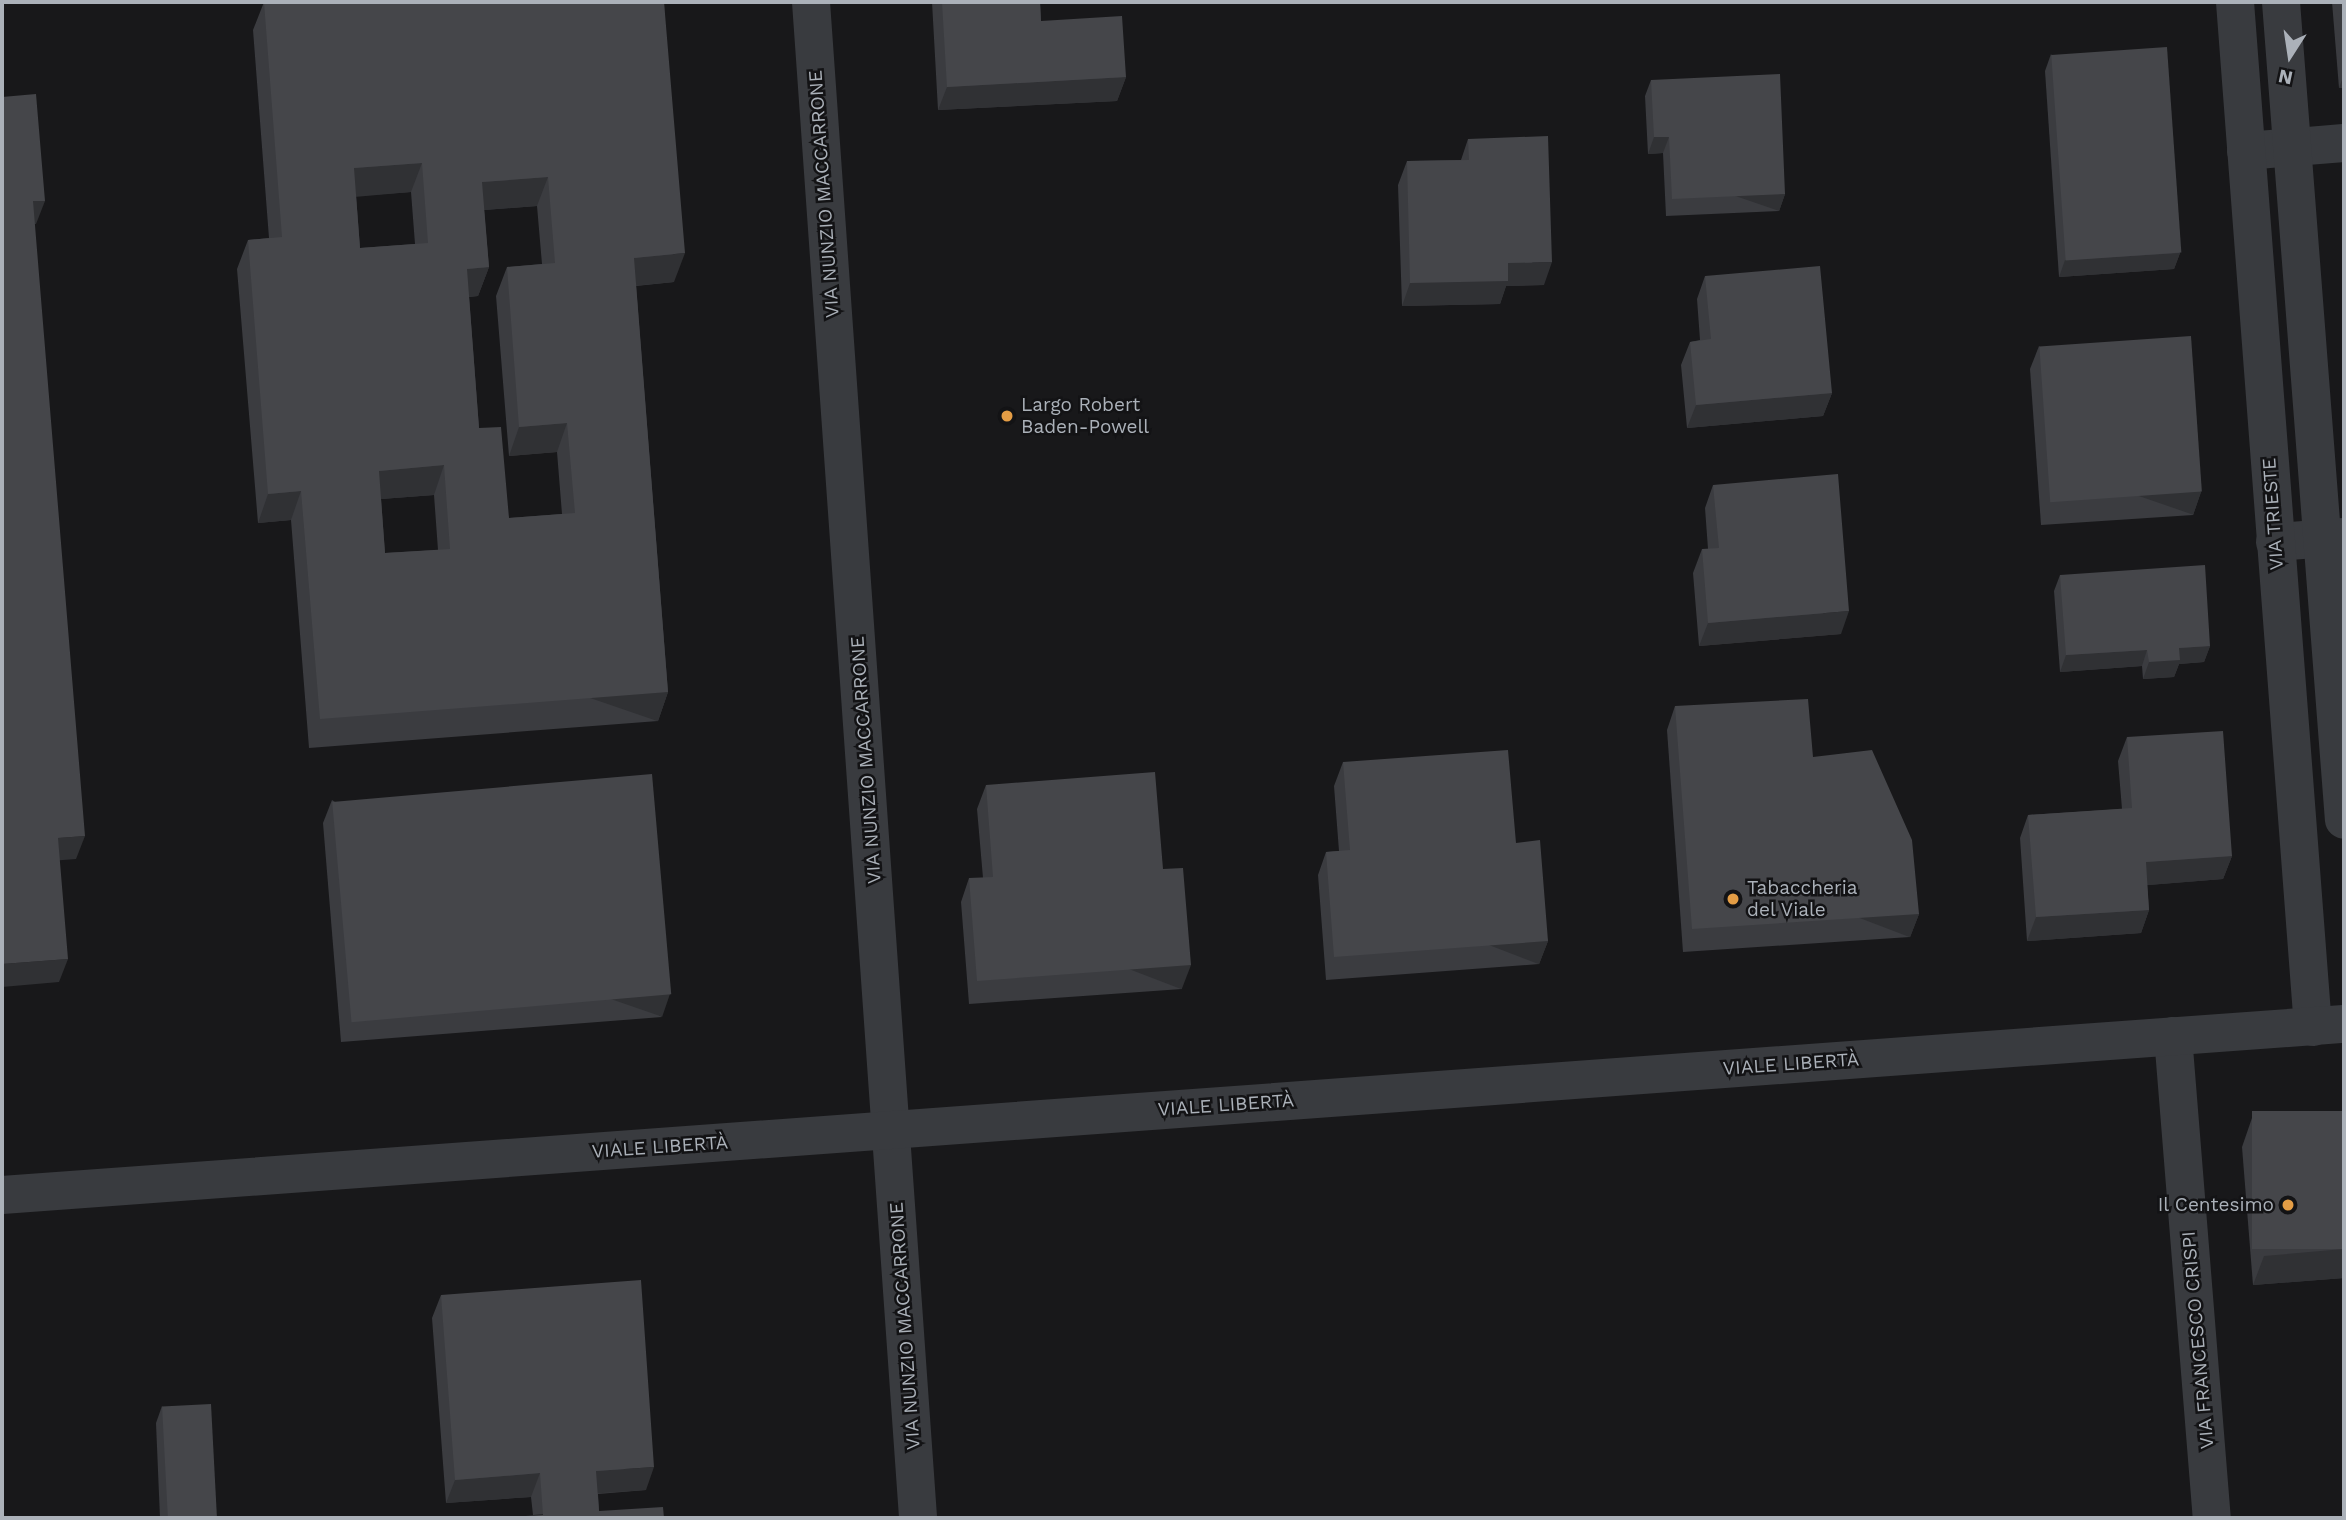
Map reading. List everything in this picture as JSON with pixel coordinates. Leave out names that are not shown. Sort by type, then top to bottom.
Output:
[{"type":"street","name":"VIA NUNZIO MACCARRONE","points":[[811,2],[918,1518]]},
{"type":"street","name":"VIA TRIESTE","points":[[2235,2],[2275,542],[2329,1026]]},
{"type":"street","points":[[2281,2],[2292,147],[2333,538],[2344,820]]},
{"type":"street","points":[[2246,151],[2344,143]]},
{"type":"street","points":[[2275,542],[2333,538]]},
{"type":"street","name":"VIALE LIBERTÀ","points":[[2,1195],[2329,1026]]},
{"type":"street","name":"VIA FRANCESCO CRISPI","points":[[2173,1037],[2212,1518]]},
{"type":"building","points":[[264,2],[664,2],[685,253],[634,258],[668,692],[320,719],[301,491],[268,494],[248,240],[282,237]],"holes":[[[422,163],[428,243],[360,248],[354,168]],[[548,177],[555,263],[507,267],[519,427],[567,423],[575,513],[509,518],[501,427],[479,428],[467,269],[489,267],[482,182]],[[444,465],[450,549],[385,553],[379,471]]]},
{"type":"building","points":[[942,2],[1040,2],[1041,21],[1122,16],[1126,77],[947,87]]},
{"type":"building","points":[[2167,47],[2181,252],[2066,261],[2051,55]]},
{"type":"building","points":[[1780,74],[1785,194],[1672,199],[1669,137],[1654,137],[1651,80]]},
{"type":"building","points":[[36,94],[45,201],[33,201],[85,836],[58,838],[68,959],[2,964],[2,97]]},
{"type":"building","points":[[1548,136],[1552,262],[1508,263],[1508,281],[1410,283],[1407,161],[1469,160],[1468,139]]},
{"type":"building","points":[[1820,266],[1832,393],[1696,405],[1690,342],[1711,339],[1705,276]]},
{"type":"building","points":[[2191,336],[2202,492],[2050,502],[2039,347]]},
{"type":"building","points":[[1838,474],[1849,611],[1708,623],[1702,549],[1719,548],[1713,485]]},
{"type":"building","points":[[2205,565],[2210,646],[2179,648],[2180,660],[2149,662],[2147,650],[2066,655],[2060,575]]},
{"type":"building","points":[[1808,699],[1813,757],[1872,750],[1912,840],[1919,914],[1692,929],[1675,706]]},
{"type":"building","points":[[2223,731],[2232,856],[2146,862],[2149,910],[2036,917],[2028,815],[2132,808],[2127,737]]},
{"type":"building","points":[[1508,750],[1516,843],[1540,840],[1548,941],[1334,957],[1326,852],[1350,850],[1343,762]]},
{"type":"building","points":[[1155,772],[1163,869],[1183,868],[1191,965],[977,981],[969,878],[993,877],[986,785]]},
{"type":"building","points":[[652,774],[671,994],[351,1022],[332,802]]},
{"type":"building","points":[[2252,1111],[2344,1111],[2344,1249],[2252,1249]]},
{"type":"building","points":[[641,1280],[654,1467],[596,1471],[599,1511],[663,1507],[664,1518],[491,1518],[543,1515],[540,1473],[455,1480],[441,1295]]},
{"type":"building","points":[[211,1404],[217,1518],[168,1518],[162,1407]]},
{"type":"place","name":"Largo Robert Baden-Powell","points":[[1007,416]]},
{"type":"place","name":"Tabaccheria del Viale","points":[[1733,899]]},
{"type":"place","name":"Il Centesimo","points":[[2288,1205]]}]
